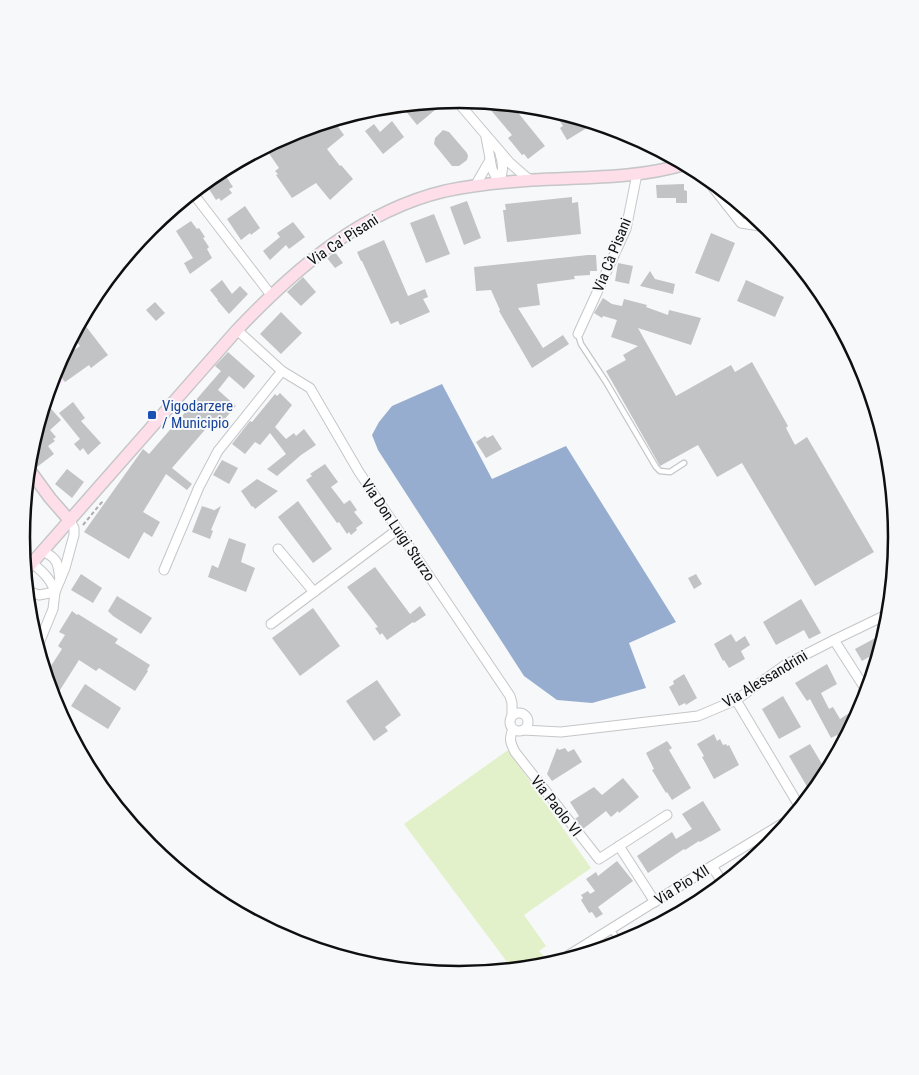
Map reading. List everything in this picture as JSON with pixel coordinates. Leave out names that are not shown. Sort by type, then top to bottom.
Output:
[{"type":"main road","name":"Via Ca' Pisani","points":[[31,564],[236,330],[271,295],[315,257],[355,229],[393,209],[429,195],[475,186],[532,180],[637,174],[675,167]]},
{"type":"main road","points":[[35,477],[70,521]]},
{"type":"street","points":[[463,108],[520,173],[532,180]]},
{"type":"street","points":[[485,135],[492,169],[499,183]]},
{"type":"street","points":[[499,183],[504,163],[500,152]]},
{"type":"street","points":[[475,186],[490,160]]},
{"type":"street","name":"Via Cà Pisani","points":[[578,334],[626,230],[637,174]]},
{"type":"street","points":[[720,196],[741,223],[754,225]]},
{"type":"street","points":[[197,198],[271,295]]},
{"type":"street","name":"Via Don Luigi Sturzo","points":[[236,330],[282,371],[310,388],[359,472],[510,696],[512,715]]},
{"type":"street","points":[[164,570],[199,487],[218,451],[282,371]]},
{"type":"street","points":[[42,636],[53,609],[55,592],[65,568],[74,535],[74,528],[70,521]]},
{"type":"street","points":[[271,624],[397,530]]},
{"type":"street","points":[[278,549],[314,592]]},
{"type":"street","points":[[42,552],[54,558],[58,563],[60,580]]},
{"type":"street","points":[[31,569],[48,580],[55,592]]},
{"type":"street","points":[[34,593],[39,595],[55,592]]},
{"type":"street","name":"Via Alessandrini","points":[[523,730],[561,732],[698,716],[736,700],[785,665],[882,617]]},
{"type":"street","points":[[834,640],[863,685]]},
{"type":"street","name":"Via Don Luigi Sturzo","points":[[510,696],[521,706],[526,717]]},
{"type":"street","points":[[736,700],[797,803]]},
{"type":"street","points":[[526,717],[527,726],[523,730],[512,729],[510,723],[512,715],[518,712],[526,717],[544,731]]},
{"type":"street","name":"Via Paolo VI","points":[[512,729],[510,742],[515,752],[599,860],[667,815]]},
{"type":"street","name":"Via Pio XII","points":[[579,950],[776,828]]},
{"type":"street","points":[[619,846],[655,902]]},
{"type":"street","points":[[712,866],[720,879]]},
{"type":"lane","points":[[578,334],[581,344],[660,472],[670,472],[684,463]]},
{"type":"lane","points":[[611,929],[616,937]]},
{"type":"path","points":[[82,531],[83,525],[102,502],[94,494]]},
{"type":"shaded area","points":[[71,356],[81,371],[58,385]]},
{"type":"green space","points":[[508,750],[591,868],[524,915],[546,946],[539,951],[545,958],[508,964],[404,824]]},
{"type":"water","points":[[442,384],[492,479],[566,446],[676,622],[629,643],[646,688],[592,703],[557,700],[524,676],[378,450],[372,435],[379,422],[392,406]]},
{"type":"building","points":[[434,109],[435,110],[417,125],[406,112]]},
{"type":"building","points":[[490,109],[518,112],[545,146],[528,159],[524,154],[522,155],[508,138],[512,135]]},
{"type":"building","points":[[559,120],[587,128],[567,140],[560,128],[563,126]]},
{"type":"building","points":[[392,121],[404,137],[383,154],[365,131],[374,124],[380,132]]},
{"type":"building","points":[[337,126],[344,135],[327,149],[353,179],[330,200],[316,183],[292,198],[276,175],[278,174],[275,171],[279,168],[269,153]]},
{"type":"building","points":[[443,130],[449,132],[467,153],[467,160],[459,166],[452,166],[434,144],[435,138]]},
{"type":"building","points":[[226,177],[233,187],[229,189],[232,193],[221,201],[219,198],[216,200],[209,189]]},
{"type":"building","points":[[684,184],[684,190],[687,191],[687,203],[676,203],[676,198],[657,198],[656,185]]},
{"type":"building","points":[[572,197],[572,203],[578,202],[581,234],[507,242],[503,210],[506,210],[505,204]]},
{"type":"building","points":[[467,201],[481,238],[464,245],[450,207]]},
{"type":"building","points":[[245,206],[260,228],[241,240],[227,219]]},
{"type":"building","points":[[434,214],[450,254],[426,263],[410,223]]},
{"type":"building","points":[[191,221],[205,237],[203,238],[209,247],[207,249],[212,258],[190,274],[184,263],[193,258],[176,231]]},
{"type":"building","points":[[293,222],[305,237],[289,249],[286,245],[270,260],[263,251],[280,237],[277,233]]},
{"type":"building","points":[[711,233],[735,243],[719,282],[695,273]]},
{"type":"building","points":[[384,240],[408,296],[425,289],[428,297],[423,299],[430,312],[400,325],[398,321],[391,324],[357,252]]},
{"type":"building","points":[[335,252],[343,263],[335,268],[327,258]]},
{"type":"building","points":[[596,255],[597,271],[590,271],[590,275],[574,276],[575,279],[537,284],[540,305],[518,308],[543,348],[563,335],[569,344],[532,368],[499,311],[491,290],[476,291],[474,267]]},
{"type":"building","points":[[618,263],[633,266],[629,284],[615,281]]},
{"type":"building","points":[[650,271],[655,279],[675,284],[673,294],[640,286]]},
{"type":"building","points":[[303,277],[316,292],[301,306],[287,292]]},
{"type":"building","points":[[222,280],[232,294],[240,286],[248,294],[229,314],[210,290]]},
{"type":"building","points":[[746,280],[784,297],[775,317],[737,301]]},
{"type":"building","points":[[603,298],[612,304],[622,306],[624,299],[647,305],[646,307],[668,315],[669,310],[701,318],[691,345],[638,328],[676,396],[731,365],[735,372],[752,362],[788,426],[786,428],[795,445],[807,437],[874,552],[815,586],[742,463],[717,477],[698,445],[660,466],[606,371],[626,360],[623,355],[638,346],[611,337],[617,320],[603,316],[602,318],[594,313]]},
{"type":"building","points":[[155,302],[165,313],[156,321],[146,310]]},
{"type":"building","points":[[281,312],[302,333],[281,354],[260,334]]},
{"type":"building","points":[[86,327],[108,355],[91,368],[89,365],[65,382],[61,377],[63,373],[73,351],[80,346],[77,342]]},
{"type":"building","points":[[228,352],[255,376],[244,389],[229,376],[218,390],[236,406],[222,422],[216,417],[172,468],[192,484],[187,490],[166,474],[143,512],[160,522],[152,537],[144,532],[129,559],[84,532],[143,449],[149,454],[221,371],[215,366]]},
{"type":"building","points":[[280,393],[292,405],[275,427],[286,439],[294,433],[296,436],[304,429],[316,445],[301,455],[277,476],[267,469],[286,454],[270,433],[260,445],[255,442],[245,454],[232,444],[275,394],[277,396]]},
{"type":"building","points":[[73,402],[85,418],[81,421],[101,443],[88,455],[83,448],[80,451],[74,444],[80,439],[59,413]]},
{"type":"building","points":[[50,408],[61,420],[50,430],[56,437],[53,439],[55,441],[48,446],[54,454],[37,467],[38,454]]},
{"type":"building","points":[[493,435],[502,449],[486,458],[476,442],[485,436],[487,438]]},
{"type":"building","points":[[222,460],[238,468],[229,484],[213,475]]},
{"type":"building","points":[[325,464],[338,482],[331,487],[344,504],[350,500],[357,510],[354,512],[363,523],[351,535],[349,532],[347,534],[339,522],[337,523],[306,480],[312,476],[310,474]]},
{"type":"building","points":[[67,469],[84,482],[72,498],[55,484]]},
{"type":"building","points":[[257,479],[278,491],[255,509],[241,491]]},
{"type":"building","points":[[298,501],[332,549],[313,563],[278,517]]},
{"type":"building","points":[[202,506],[213,511],[221,506],[211,530],[213,531],[210,539],[192,532]]},
{"type":"building","points":[[229,538],[246,544],[241,562],[255,568],[246,592],[208,577],[212,565],[218,568]]},
{"type":"building","points":[[375,567],[410,614],[420,606],[426,615],[387,640],[382,633],[380,635],[375,628],[378,627],[347,587]]},
{"type":"building","points":[[81,574],[102,588],[93,603],[71,590]]},
{"type":"building","points":[[696,574],[702,584],[694,589],[688,578]]},
{"type":"building","points":[[117,596],[152,618],[141,634],[108,611]]},
{"type":"building","points":[[801,599],[821,633],[809,639],[804,630],[776,645],[763,622]]},
{"type":"building","points":[[313,608],[340,646],[300,676],[272,638]]},
{"type":"building","points":[[72,611],[118,639],[115,643],[150,665],[148,671],[135,691],[99,668],[96,671],[79,660],[59,692],[50,667],[62,649],[58,646],[65,635],[59,632]]},
{"type":"building","points":[[731,634],[736,642],[745,636],[750,645],[741,651],[745,659],[729,668],[714,644]]},
{"type":"building","points":[[877,637],[872,655],[862,661],[855,649]]},
{"type":"building","points":[[827,664],[837,684],[821,693],[829,709],[833,707],[840,719],[851,713],[839,738],[837,735],[831,738],[810,699],[807,701],[795,683]]},
{"type":"building","points":[[684,674],[697,698],[686,705],[685,703],[679,706],[669,687],[674,684],[673,681]]},
{"type":"building","points":[[377,680],[401,715],[385,727],[388,731],[374,741],[346,701]]},
{"type":"building","points":[[85,684],[121,708],[108,729],[71,706]]},
{"type":"building","points":[[783,696],[801,727],[779,739],[762,709]]},
{"type":"building","points":[[714,734],[717,741],[720,739],[723,745],[729,745],[739,765],[714,779],[697,744]]},
{"type":"building","points":[[667,741],[672,748],[669,750],[691,788],[672,800],[652,770],[654,769],[646,753]]},
{"type":"building","points":[[810,744],[823,766],[808,788],[789,756]]},
{"type":"building","points":[[557,748],[559,750],[565,748],[568,752],[574,749],[582,762],[552,781],[547,774]]},
{"type":"building","points":[[623,778],[639,797],[611,817],[606,811],[583,829],[575,819],[579,816],[570,802],[594,787],[602,795]]},
{"type":"building","points":[[703,801],[721,830],[684,849],[648,873],[637,856],[672,832],[676,839],[692,829],[682,814]]},
{"type":"building","points":[[617,861],[633,881],[598,907],[603,914],[596,918],[592,912],[589,913],[581,900],[583,898],[581,895],[588,891],[590,894],[595,891],[586,879],[596,872],[598,876]]},
{"type":"place","name":"Vigodarzere / Municipio","points":[[152,415]]}]
